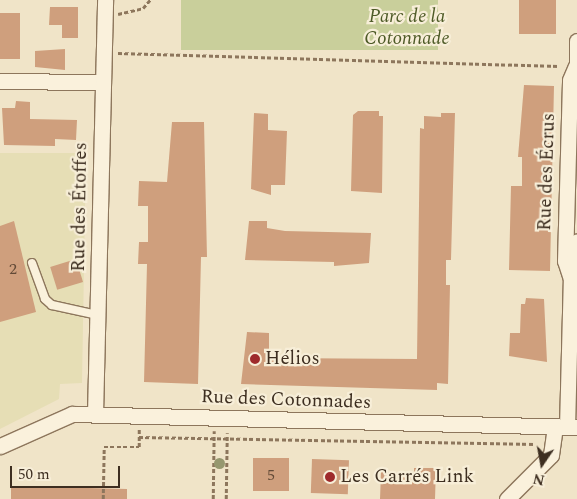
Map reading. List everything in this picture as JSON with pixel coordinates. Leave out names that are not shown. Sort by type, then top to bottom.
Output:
[{"type":"street","name":"Rue des Étoffes","points":[[95,414],[105,0]]},
{"type":"street","name":"Rue des Écrus","points":[[571,279],[565,242],[570,80],[577,67],[577,41]]},
{"type":"street","points":[[0,81],[103,82]]},
{"type":"street","name":"Rue des Écrus","points":[[506,499],[551,455],[566,427],[571,279],[577,241]]},
{"type":"street","name":"Rue des Cotonnades","points":[[0,446],[72,414],[566,427]]},
{"type":"lane","points":[[32,263],[45,299],[52,305],[97,315]]},
{"type":"path","points":[[105,18],[143,8],[150,0]]},
{"type":"path","points":[[104,52],[577,67]]},
{"type":"path","points":[[103,499],[104,447],[139,447],[140,415]]},
{"type":"path","points":[[213,499],[214,439],[221,418]]},
{"type":"path","points":[[221,418],[227,439],[226,499]]},
{"type":"path","points":[[139,437],[535,444]]},
{"type":"shaded area","points":[[0,153],[86,153],[82,383],[60,384],[59,399],[0,429]]},
{"type":"green space","name":"Parc de la Cotonnade","points":[[181,0],[438,0],[438,50],[181,50]]},
{"type":"building","points":[[519,0],[556,0],[556,34],[519,34]]},
{"type":"building","points":[[50,7],[78,7],[78,38],[62,38],[62,25],[49,25]]},
{"type":"building","points":[[0,13],[20,13],[20,59],[0,59]]},
{"type":"building","points":[[65,49],[65,70],[35,67],[35,51]]},
{"type":"building","points":[[524,85],[554,86],[550,271],[509,270],[511,186],[522,186],[522,157],[518,157]]},
{"type":"building","points":[[16,101],[30,102],[30,119],[77,120],[76,140],[55,139],[55,146],[4,145],[2,108],[15,108]]},
{"type":"building","points":[[358,111],[379,111],[379,116],[383,116],[382,193],[351,191],[353,115]]},
{"type":"building","points":[[254,113],[268,114],[268,130],[287,131],[285,185],[271,185],[271,195],[251,189]]},
{"type":"building","points":[[441,113],[455,113],[451,260],[446,260],[446,285],[450,285],[448,384],[437,383],[437,390],[241,384],[247,332],[269,333],[269,358],[417,359],[420,128],[424,129],[424,116],[441,117]]},
{"type":"building","points":[[172,122],[204,122],[207,257],[201,257],[198,384],[144,382],[147,264],[138,264],[139,242],[148,242],[148,206],[138,206],[139,181],[167,182]]},
{"type":"building","points":[[14,221],[36,312],[0,322],[0,226]]},
{"type":"building","points":[[249,221],[267,221],[267,228],[285,231],[371,233],[369,263],[334,266],[334,262],[245,260]]},
{"type":"building","points":[[76,259],[83,282],[57,290],[50,267]]},
{"type":"building","points":[[526,298],[544,299],[547,362],[509,356],[510,333],[520,333],[521,304],[525,304]]},
{"type":"building","name":"Les Carrés Link","points":[[253,458],[289,458],[289,491],[253,491]]},
{"type":"building","name":"Les Carrés Link","points":[[312,459],[349,460],[348,494],[311,493]]},
{"type":"building","points":[[414,468],[436,468],[435,499],[380,499],[381,472],[414,472]]},
{"type":"building","points":[[11,486],[127,489],[127,499],[11,499]]},
{"type":"place","name":"Hélios","points":[[255,359]]},
{"type":"place","name":"Les Carrés Link","points":[[330,477]]}]
